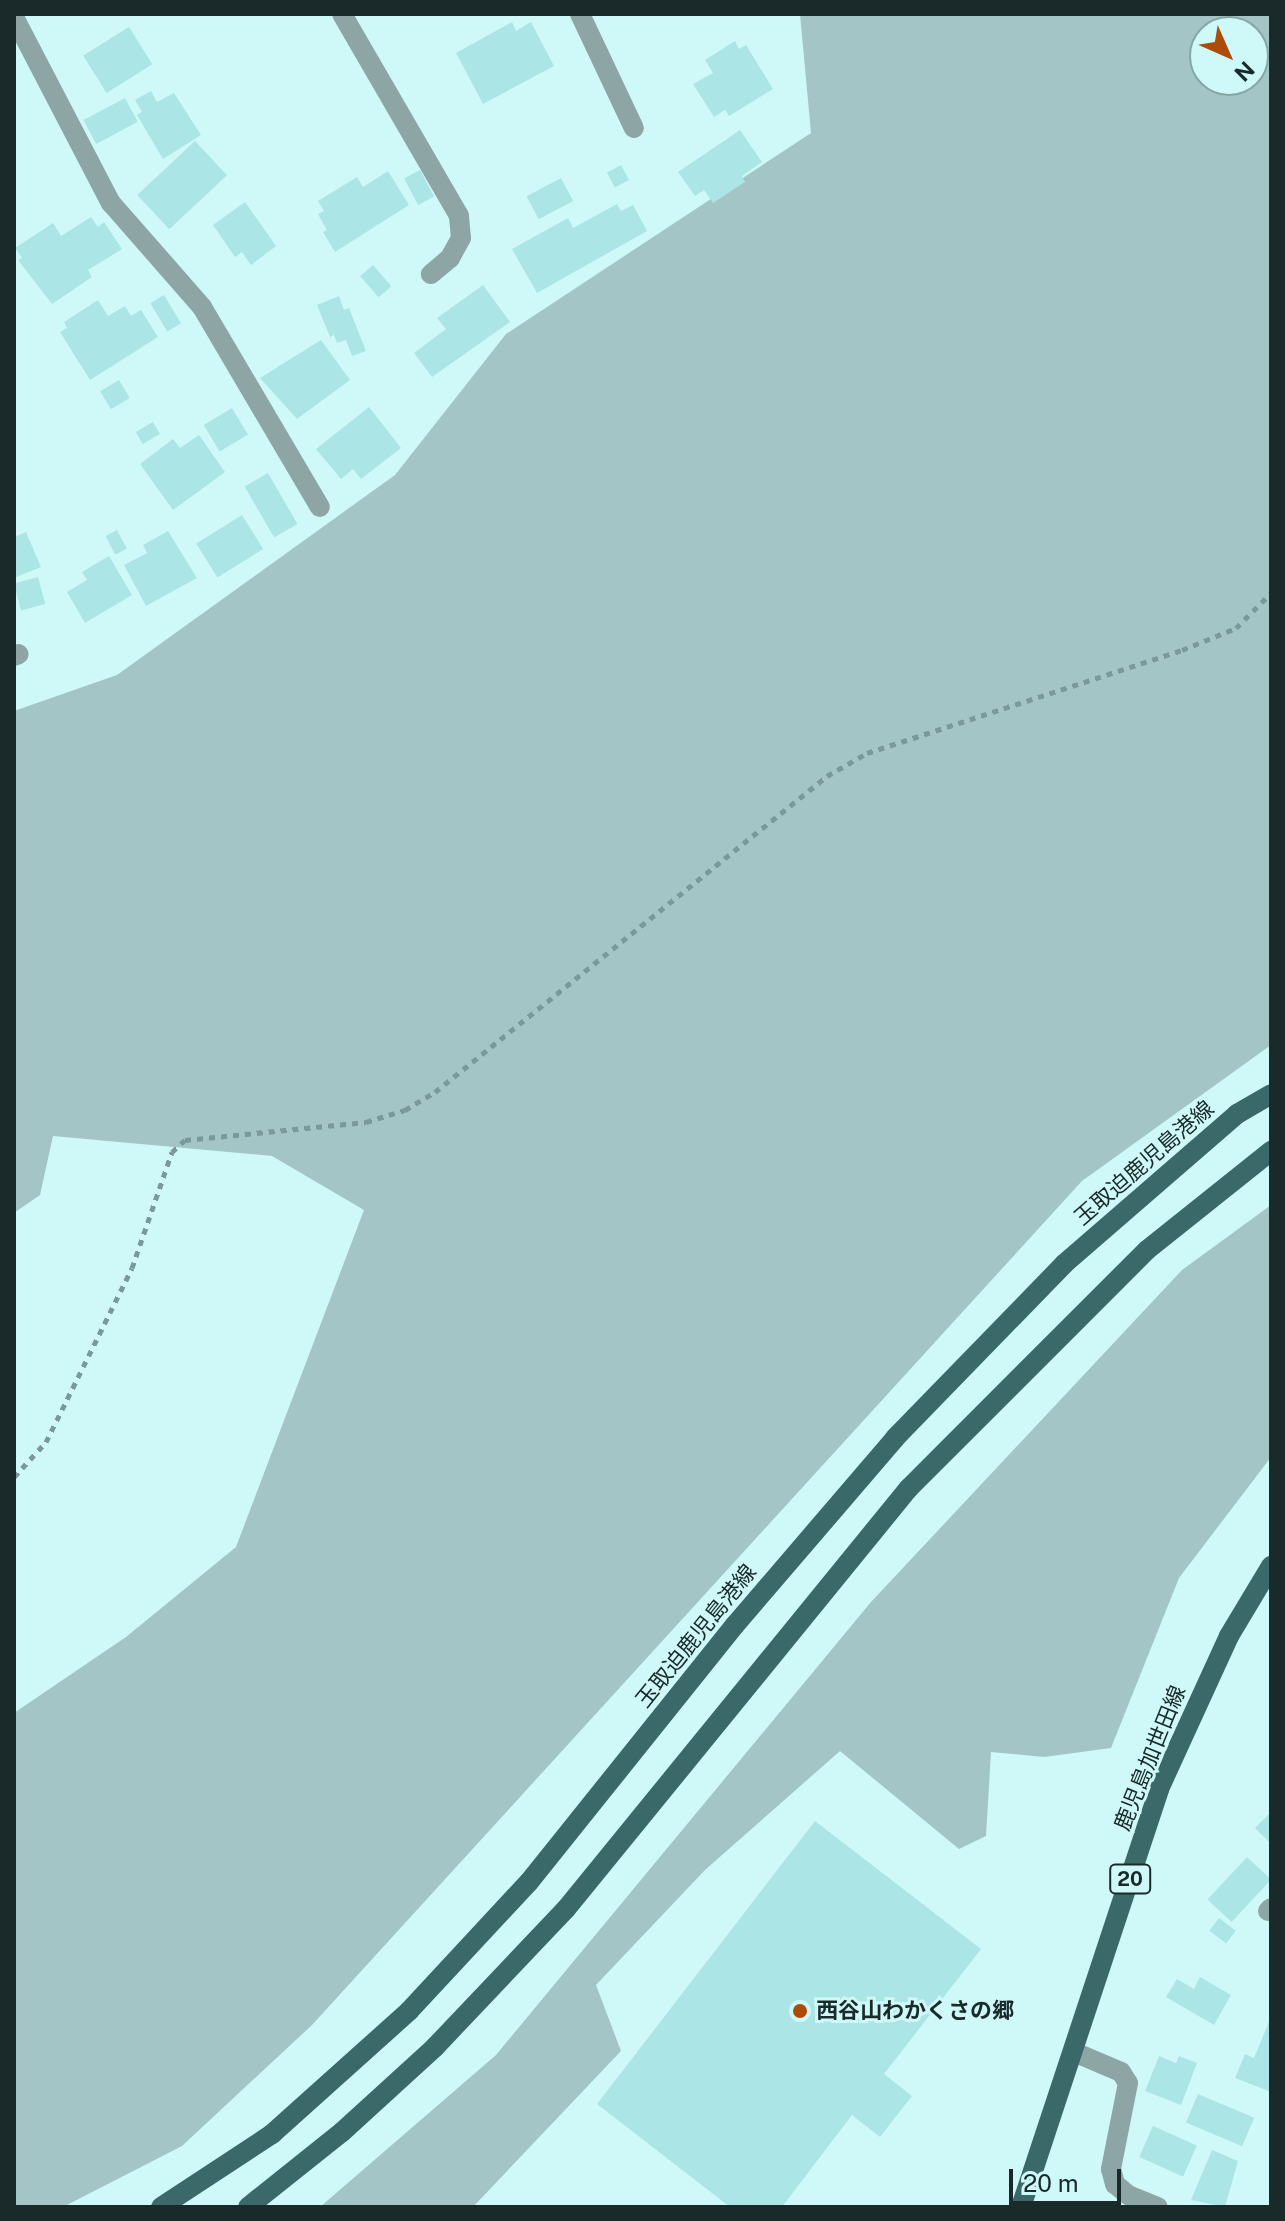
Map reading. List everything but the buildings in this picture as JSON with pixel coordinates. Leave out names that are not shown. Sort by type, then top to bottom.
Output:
[{"type":"main road","name":"玉取迫鹿児島港線","points":[[161,2207],[272,2134],[409,2011],[529,1882],[735,1625],[895,1438],[1064,1264],[1237,1114],[1271,1094]]},
{"type":"main road","points":[[248,2207],[342,2132],[435,2047],[566,1909],[908,1489],[1147,1250],[1271,1151]]},
{"type":"main road","name":"鹿児島加世田線","points":[[1021,2207],[1159,1789],[1229,1636],[1271,1566]]},
{"type":"street","points":[[342,14],[459,216],[461,238],[450,258],[431,274]]},
{"type":"street","points":[[580,14],[634,128]]},
{"type":"street","points":[[14,17],[111,203],[202,307],[320,507]]},
{"type":"street","points":[[1074,2052],[1121,2072],[1128,2083],[1111,2169],[1115,2184],[1128,2195],[1158,2207]]},
{"type":"path","points":[[14,1477],[46,1442],[132,1268],[172,1152],[185,1140],[366,1122],[405,1110],[435,1092],[827,776],[867,753],[1182,650],[1236,628],[1271,593]]},
{"type":"shaded area","points":[[800,14],[1271,14],[1271,1045],[1082,1181],[312,2025],[182,2146],[63,2207],[14,2207],[14,1713],[126,1637],[236,1547],[364,1210],[272,1156],[53,1136],[40,1195],[14,1213],[14,711],[117,675],[395,475],[506,334],[811,133]]},
{"type":"shaded area","points":[[1271,1205],[1271,1457],[1179,1578],[1111,1748],[1044,1757],[991,1752],[986,1836],[959,1849],[840,1751],[705,1870],[596,1985],[621,2051],[473,2207],[320,2207],[496,2055],[871,1602],[1182,1270]]},
{"type":"place","name":"西谷山わかくさの郷","points":[[800,2011]]}]
